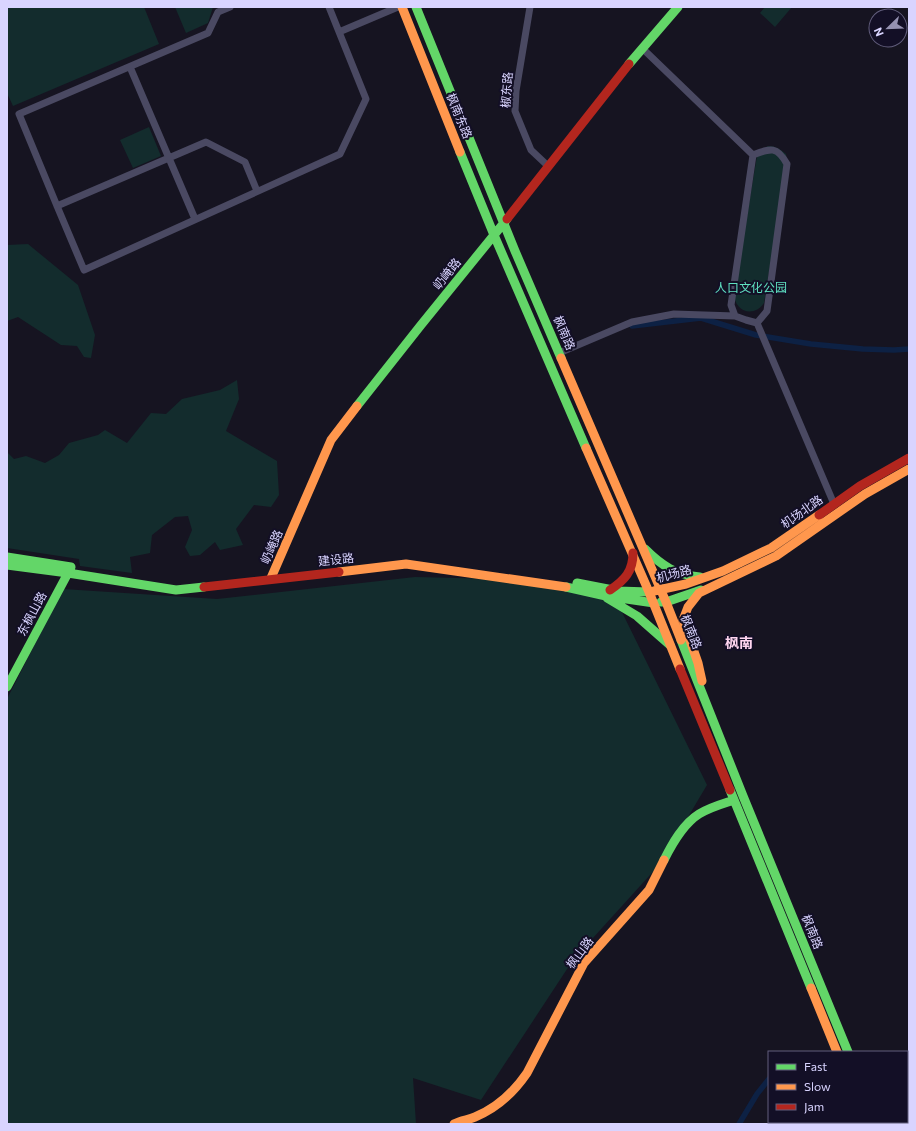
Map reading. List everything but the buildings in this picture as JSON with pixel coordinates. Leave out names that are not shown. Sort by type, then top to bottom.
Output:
[{"type":"main road","name":"枫南东路","points":[[402,7],[494,235]]},
{"type":"main road","name":"枫南路","points":[[416,7],[504,223],[666,602],[702,695],[848,1051]]},
{"type":"main road","name":"屷崦路","points":[[273,575],[331,440],[642,48],[678,7]]},
{"type":"main road","name":"枫南路","points":[[494,235],[654,603],[837,1051]]},
{"type":"main road","name":"机场北路","points":[[704,578],[723,571],[771,548],[860,486],[909,458]]},
{"type":"main road","name":"机场北路","points":[[712,586],[776,556],[865,494],[909,469]]},
{"type":"main road","points":[[641,544],[668,569],[684,575],[704,578]]},
{"type":"main road","points":[[610,590],[628,575],[631,569],[633,553]]},
{"type":"main road","name":"建设路","points":[[7,557],[176,584],[406,564],[559,585],[600,595],[654,603],[666,602]]},
{"type":"main road","name":"建设路","points":[[7,565],[176,590],[273,575],[407,559],[562,580],[610,590],[649,592]]},
{"type":"main road","name":"东枫山路","points":[[7,687],[68,573]]},
{"type":"main road","name":"机场路","points":[[649,592],[686,584],[704,578]]},
{"type":"main road","points":[[702,695],[702,678],[698,662],[683,620],[688,607],[695,597],[712,586]]},
{"type":"main road","name":"机场路","points":[[666,602],[712,586]]},
{"type":"main road","points":[[600,595],[637,616],[671,646]]},
{"type":"main road","name":"枫山路","points":[[454,1124],[483,1114],[507,1098],[520,1084],[584,963],[649,890],[672,845],[684,828],[702,812],[734,800]]},
{"type":"street","points":[[230,7],[218,12],[208,33],[19,114],[84,270],[340,154],[366,98],[329,7]]},
{"type":"street","points":[[339,32],[398,7]]},
{"type":"street","name":"椒东路","points":[[530,7],[516,91],[515,111],[531,150],[548,166]]},
{"type":"street","points":[[642,48],[753,155]]},
{"type":"street","points":[[130,66],[195,219]]},
{"type":"street","points":[[57,206],[206,142],[245,162],[257,191]]},
{"type":"street","points":[[753,155],[766,150],[774,150],[781,154],[787,164],[767,311],[757,323]]},
{"type":"street","points":[[735,316],[730,306],[753,155]]},
{"type":"street","points":[[559,353],[632,322],[674,314],[735,316],[757,323],[834,504]]},
{"type":"green space","points":[[144,7],[159,44],[13,106],[7,93],[7,8]]},
{"type":"green space","points":[[175,7],[213,7],[208,23],[186,33]]},
{"type":"green space","points":[[765,7],[792,7],[775,27],[760,13]]},
{"type":"green space","points":[[149,127],[161,156],[133,168],[120,140]]},
{"type":"green space","name":"人口文化公园","points":[[768,146],[776,147],[784,152],[786,154],[787,161],[764,303],[760,308],[745,311],[737,305],[734,293],[757,156],[761,150]]},
{"type":"green space","points":[[28,244],[78,285],[95,335],[91,358],[84,357],[77,346],[61,345],[18,317],[7,321],[7,245]]},
{"type":"green space","points":[[237,380],[239,399],[226,431],[277,461],[279,495],[271,507],[254,505],[236,529],[243,545],[220,550],[215,542],[200,555],[190,556],[185,547],[192,530],[188,516],[175,517],[152,535],[150,553],[130,557],[132,573],[80,566],[79,559],[7,548],[7,452],[14,459],[26,456],[45,463],[59,455],[69,443],[98,435],[105,430],[127,443],[151,413],[166,414],[182,399],[220,390]]},
{"type":"green space","points":[[415,577],[537,580],[618,604],[707,785],[660,864],[573,960],[481,1100],[413,1078],[416,1124],[7,1124],[7,699],[63,589],[217,599]]},
{"type":"waterway","points":[[632,326],[701,318],[756,335],[811,344],[863,349],[909,349]]},
{"type":"waterway","points":[[739,1124],[757,1094],[768,1080]]},
{"type":"traffic: fast","points":[[416,7],[515,251],[561,358]]},
{"type":"traffic: fast","points":[[629,64],[678,7]]},
{"type":"traffic: fast","points":[[460,152],[494,235],[586,448]]},
{"type":"traffic: fast","points":[[357,406],[507,219]]},
{"type":"traffic: fast","points":[[645,549],[670,569],[691,576],[700,577]]},
{"type":"traffic: fast","points":[[7,557],[71,567]]},
{"type":"traffic: fast","points":[[7,565],[176,590],[204,587]]},
{"type":"traffic: fast","points":[[7,687],[68,573]]},
{"type":"traffic: fast","points":[[577,583],[618,591],[649,592]]},
{"type":"traffic: fast","points":[[566,587],[606,596],[654,603]]},
{"type":"traffic: fast","points":[[661,602],[666,602],[701,590]]},
{"type":"traffic: fast","points":[[607,598],[637,616],[670,645]]},
{"type":"traffic: fast","points":[[681,640],[848,1051]]},
{"type":"traffic: fast","points":[[730,790],[811,988]]},
{"type":"traffic: fast","points":[[664,860],[678,835],[693,818],[707,809],[734,800]]},
{"type":"traffic: slow","points":[[402,7],[460,152]]},
{"type":"traffic: slow","points":[[561,358],[681,640]]},
{"type":"traffic: slow","points":[[271,578],[331,440],[357,406]]},
{"type":"traffic: slow","points":[[586,448],[649,592],[680,669]]},
{"type":"traffic: slow","points":[[702,681],[698,663],[683,620],[688,607],[699,593],[776,556],[865,494],[909,469]]},
{"type":"traffic: slow","points":[[654,591],[686,584],[723,571],[771,548],[819,515]]},
{"type":"traffic: slow","points":[[339,572],[406,564],[566,587]]},
{"type":"traffic: slow","points":[[454,1124],[475,1117],[491,1109],[511,1093],[522,1080],[584,963],[649,890],[664,860]]},
{"type":"traffic: slow","points":[[811,988],[837,1051]]},
{"type":"traffic: jam","points":[[507,219],[629,64]]},
{"type":"traffic: jam","points":[[819,515],[860,486],[909,458]]},
{"type":"traffic: jam","points":[[610,590],[620,583],[630,570],[633,553]]},
{"type":"traffic: jam","points":[[204,587],[339,572]]},
{"type":"traffic: jam","points":[[680,669],[730,790]]},
{"type":"district","name":"枫南","points":[[739,643]]}]
